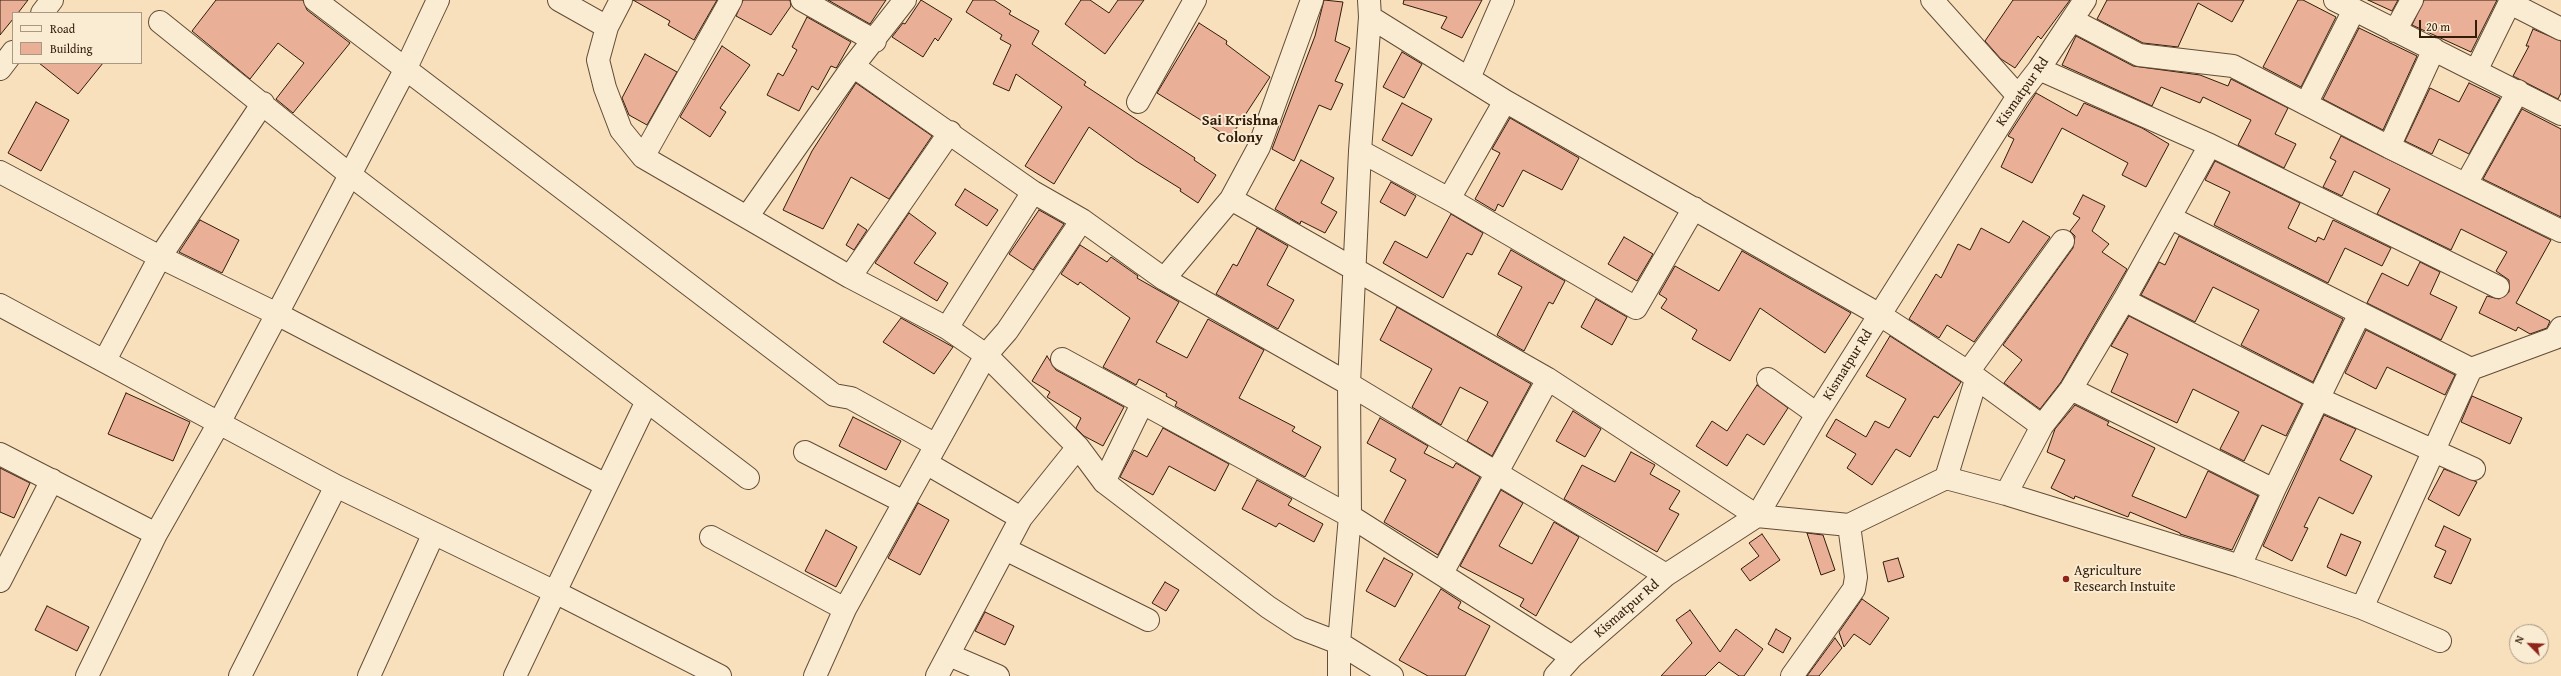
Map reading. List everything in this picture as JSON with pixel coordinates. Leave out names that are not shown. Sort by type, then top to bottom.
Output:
[{"type":"street","points":[[43,12],[52,0]]},
{"type":"street","points":[[315,0],[834,395],[851,398],[1021,518]]},
{"type":"street","points":[[87,676],[156,534],[219,423],[349,174],[406,70],[438,0]]},
{"type":"street","points":[[559,0],[607,27]]},
{"type":"street","points":[[621,0],[607,27],[598,60],[605,88],[621,130],[643,158],[850,277],[947,328],[986,355],[1078,446],[1104,482],[1268,607],[1300,628],[1339,643],[1392,676]]},
{"type":"street","points":[[643,158],[731,0]]},
{"type":"street","points":[[802,0],[875,41]]},
{"type":"street","points":[[747,217],[853,66],[875,41],[905,0]]},
{"type":"street","points":[[1138,102],[1195,0]]},
{"type":"street","points":[[1164,278],[1231,199],[1259,147],[1312,0]]},
{"type":"street","points":[[1468,78],[1503,0]]},
{"type":"street","points":[[1932,0],[2018,96]]},
{"type":"street","name":"Kismatpur Rd","points":[[1555,676],[1572,657],[1666,575],[1757,516],[1817,414],[2018,96],[2039,69],[2084,0]]},
{"type":"street","points":[[2335,0],[2395,31],[2477,69],[2561,114]]},
{"type":"street","points":[[2395,31],[2412,0]]},
{"type":"street","points":[[2477,69],[2510,2],[2561,29]]},
{"type":"street","points":[[1370,8],[1468,78],[1505,101],[1880,315],[1972,376],[2042,426]]},
{"type":"street","points":[[1339,676],[1339,643],[1350,516],[1349,384],[1360,151],[1370,8]]},
{"type":"street","points":[[2306,104],[2354,10]]},
{"type":"street","points":[[2072,20],[2139,55],[2233,66],[2389,147],[2561,231]]},
{"type":"street","points":[[160,22],[263,103],[349,174],[748,478]]},
{"type":"street","points":[[2389,147],[2434,49]]},
{"type":"street","points":[[0,69],[12,53]]},
{"type":"street","points":[[853,66],[950,132],[1033,192],[1082,220],[1164,278],[1349,384],[1666,575]]},
{"type":"street","points":[[2039,69],[2210,145],[2498,287]]},
{"type":"street","points":[[2466,184],[2518,91]]},
{"type":"street","points":[[1449,199],[1505,101]]},
{"type":"street","points":[[105,360],[160,256],[263,103]]},
{"type":"street","points":[[850,277],[950,132]]},
{"type":"street","points":[[2006,494],[2042,426],[2071,390],[2124,300],[2171,218],[2210,145]]},
{"type":"street","points":[[1360,151],[1449,199],[1636,308],[1694,208]]},
{"type":"street","points":[[0,172],[160,256],[277,314],[606,485]]},
{"type":"street","points":[[947,328],[1033,192]]},
{"type":"street","points":[[1231,199],[1355,267],[1548,379],[1757,516],[1848,525],[1946,478],[2006,494],[2240,566],[2362,608],[2440,642]]},
{"type":"street","points":[[2171,218],[2471,369]]},
{"type":"street","points":[[815,676],[845,609],[986,355],[1007,331],[1082,220]]},
{"type":"street","points":[[1946,478],[1972,376],[2063,241]]},
{"type":"street","points":[[2124,300],[2317,398],[2474,469]]},
{"type":"street","points":[[0,305],[105,360],[336,486],[433,535],[555,592],[720,676]]},
{"type":"street","points":[[2240,566],[2317,398],[2360,313]]},
{"type":"street","points":[[2362,608],[2435,452],[2471,369],[2555,338],[2561,328]]},
{"type":"street","points":[[1062,359],[1142,404],[1350,516],[1442,573],[1572,657]]},
{"type":"street","points":[[1442,573],[1548,379]]},
{"type":"street","points":[[1768,379],[1817,414]]},
{"type":"street","points":[[2071,390],[2274,490]]},
{"type":"street","points":[[514,676],[647,401]]},
{"type":"street","points":[[1104,482],[1142,404]]},
{"type":"street","points":[[937,676],[1021,518],[1078,446]]},
{"type":"street","points":[[806,452],[904,502]]},
{"type":"street","points":[[0,454],[156,534]]},
{"type":"street","points":[[0,581],[52,480]]},
{"type":"street","points":[[240,676],[336,486]]},
{"type":"street","points":[[1792,676],[1854,589],[1856,577],[1848,525]]},
{"type":"street","points":[[369,676],[433,535]]},
{"type":"street","points":[[711,537],[845,609]]},
{"type":"street","points":[[1005,549],[1148,620]]},
{"type":"street","points":[[949,655],[998,676]]},
{"type":"building","points":[[0,0],[28,0],[19,12],[12,12],[12,20],[0,35]]},
{"type":"building","points":[[216,0],[303,0],[307,10],[350,43],[293,113],[276,99],[304,63],[278,43],[250,79],[192,31]]},
{"type":"building","points":[[633,0],[717,0],[694,40],[668,25],[670,21]]},
{"type":"building","points":[[743,0],[790,0],[791,6],[771,35],[736,16]]},
{"type":"building","points":[[828,0],[886,0],[870,24]]},
{"type":"building","points":[[921,0],[952,19],[938,41],[935,38],[923,57],[892,37],[903,23],[905,24]]},
{"type":"building","points":[[973,0],[994,0],[1011,11],[1009,14],[1039,31],[1032,44],[1086,82],[1084,85],[1195,158],[1194,160],[1216,175],[1198,203],[1180,191],[1181,189],[1136,161],[1089,127],[1054,184],[1025,166],[1062,107],[1016,74],[1009,91],[993,84],[1011,45],[1000,39],[1002,35],[966,12]]},
{"type":"building","points":[[1081,0],[1090,0],[1109,13],[1118,0],[1144,0],[1105,54],[1065,24]]},
{"type":"building","points":[[1324,0],[1343,2],[1335,41],[1350,48],[1335,81],[1343,84],[1331,110],[1319,105],[1294,161],[1272,149],[1315,36]]},
{"type":"building","points":[[1404,0],[1482,0],[1462,38],[1441,28],[1447,17],[1403,4]]},
{"type":"building","points":[[2013,0],[2070,0],[2041,39],[2038,36],[2015,68],[2001,59],[1985,41]]},
{"type":"building","points":[[2107,0],[2244,0],[2232,22],[2198,3],[2178,47],[2143,43],[2097,19]]},
{"type":"building","points":[[2298,0],[2303,0],[2336,17],[2301,87],[2263,67]]},
{"type":"building","points":[[2368,0],[2398,0],[2392,11]]},
{"type":"building","points":[[2424,0],[2497,0],[2471,52],[2412,25]]},
{"type":"building","points":[[807,17],[851,42],[837,67],[831,66],[818,90],[812,86],[799,111],[767,95],[778,73],[783,76],[797,50],[792,47]]},
{"type":"building","points":[[1199,23],[1227,41],[1226,44],[1270,77],[1230,138],[1157,93]]},
{"type":"building","points":[[2359,28],[2417,56],[2383,130],[2323,99]]},
{"type":"building","points":[[2533,29],[2561,41],[2561,93],[2558,99],[2513,76],[2529,46],[2526,46]]},
{"type":"building","points":[[2076,36],[2133,66],[2200,75],[2228,86],[2231,79],[2288,108],[2275,134],[2296,144],[2284,168],[2238,145],[2251,120],[2203,97],[2200,103],[2161,87],[2152,106],[2062,65]]},
{"type":"building","points":[[722,46],[750,65],[720,108],[726,112],[710,137],[680,117]]},
{"type":"building","points":[[1402,52],[1422,64],[1404,98],[1383,87]]},
{"type":"building","points":[[645,54],[677,72],[647,125],[629,115],[622,98]]},
{"type":"building","points":[[40,64],[102,64],[78,94]]},
{"type":"building","points":[[856,83],[932,136],[889,199],[851,177],[823,229],[783,210],[812,151]]},
{"type":"building","points":[[2469,83],[2500,98],[2469,154],[2439,139],[2432,154],[2405,141],[2430,88],[2459,102]]},
{"type":"building","points":[[2036,93],[2077,116],[2084,103],[2142,128],[2169,144],[2146,187],[2122,175],[2128,163],[2062,128],[2032,183],[2001,167],[2014,139],[2008,136]]},
{"type":"building","points":[[36,102],[69,120],[41,171],[8,153]]},
{"type":"building","points":[[1402,103],[1432,119],[1412,156],[1382,140]]},
{"type":"building","points":[[2522,109],[2561,129],[2561,217],[2483,179]]},
{"type":"building","points":[[1510,118],[1579,158],[1562,190],[1523,170],[1503,207],[1498,204],[1495,211],[1475,199],[1500,153],[1492,149]]},
{"type":"building","points":[[2341,136],[2551,240],[2516,303],[2550,321],[2547,328],[2530,334],[2518,327],[2516,331],[2479,313],[2487,296],[2499,299],[2509,292],[2509,280],[2496,271],[2507,252],[2461,229],[2451,250],[2377,214],[2390,189],[2354,171],[2342,196],[2323,187],[2336,161],[2330,158]]},
{"type":"building","points":[[1301,160],[1334,178],[1321,203],[1337,212],[1325,233],[1301,221],[1300,224],[1275,209]]},
{"type":"building","points":[[2215,161],[2300,203],[2288,228],[2316,242],[2318,237],[2324,240],[2333,220],[2391,248],[2382,266],[2345,248],[2328,283],[2214,225],[2230,192],[2205,180]]},
{"type":"building","points":[[1391,182],[1416,196],[1405,216],[1380,202]]},
{"type":"building","points":[[965,189],[998,210],[987,226],[955,205]]},
{"type":"building","points":[[2083,195],[2105,206],[2092,231],[2109,244],[2102,252],[2127,269],[2061,382],[2040,409],[2004,383],[2022,360],[2003,345],[2073,248],[2075,236],[2070,231],[2080,218],[2073,214]]},
{"type":"building","points":[[1039,210],[1064,224],[1033,270],[1009,254]]},
{"type":"building","points":[[909,213],[936,233],[914,263],[948,283],[937,301],[875,263]]},
{"type":"building","points":[[1451,214],[1483,233],[1472,255],[1467,253],[1443,298],[1383,263],[1395,241],[1427,258]]},
{"type":"building","points":[[200,220],[239,240],[222,273],[179,252]]},
{"type":"building","points":[[2023,221],[2050,237],[1974,342],[1947,325],[1939,338],[1909,319],[1936,274],[1941,278],[1958,244],[1970,250],[1981,228],[2009,243]]},
{"type":"building","points":[[858,224],[867,230],[854,250],[846,245]]},
{"type":"building","points":[[1257,228],[1288,246],[1267,285],[1294,300],[1278,329],[1216,294],[1233,264],[1237,266]]},
{"type":"building","points":[[2179,236],[2343,319],[2313,382],[2241,345],[2259,310],[2213,287],[2195,322],[2141,295],[2159,262],[2165,265]]},
{"type":"building","points":[[1624,237],[1653,254],[1637,281],[1608,264]]},
{"type":"building","points":[[1080,245],[1107,262],[1111,257],[1138,276],[1137,278],[1179,302],[1156,342],[1187,358],[1208,319],[1264,350],[1239,398],[1295,427],[1292,431],[1321,447],[1305,477],[1175,406],[1177,402],[1166,396],[1167,394],[1139,379],[1136,385],[1103,367],[1130,318],[1080,282],[1078,285],[1061,274]]},
{"type":"building","points":[[1511,250],[1565,281],[1553,304],[1549,302],[1524,351],[1497,335],[1522,287],[1498,274]]},
{"type":"building","points":[[1742,251],[1851,313],[1825,353],[1760,308],[1730,361],[1692,339],[1697,330],[1661,308],[1667,299],[1659,294],[1675,266],[1719,291]]},
{"type":"building","points":[[2420,262],[2440,272],[2430,294],[2457,307],[2441,340],[2367,303],[2382,273],[2408,286]]},
{"type":"building","points":[[1596,299],[1627,317],[1612,345],[1581,327]]},
{"type":"building","points":[[1397,307],[1531,384],[1492,456],[1467,441],[1488,402],[1460,387],[1441,425],[1412,407],[1432,369],[1380,340]]},
{"type":"building","points":[[2129,316],[2302,404],[2286,436],[2262,425],[2244,461],[2220,449],[2239,412],[2193,389],[2177,423],[2111,392],[2128,354],[2111,346]]},
{"type":"building","points":[[901,318],[953,347],[934,374],[883,342]]},
{"type":"building","points":[[2366,330],[2455,375],[2445,395],[2387,367],[2376,389],[2345,373]]},
{"type":"building","points":[[1890,336],[1961,382],[1938,418],[1934,416],[1910,457],[1896,449],[1872,485],[1847,468],[1856,454],[1826,436],[1836,419],[1866,437],[1875,421],[1889,428],[1906,399],[1866,376]]},
{"type":"building","points":[[1047,356],[1056,370],[1124,407],[1103,446],[1084,436],[1076,428],[1081,418],[1047,397],[1050,392],[1032,381]]},
{"type":"building","points":[[1757,385],[1788,408],[1764,445],[1747,434],[1727,466],[1696,446],[1712,421],[1727,431]]},
{"type":"building","points":[[126,393],[190,422],[173,461],[108,434]]},
{"type":"building","points":[[2472,396],[2522,418],[2510,444],[2461,422]]},
{"type":"building","points":[[2075,405],[2109,422],[2107,425],[2155,448],[2132,496],[2186,518],[2208,471],[2258,496],[2232,550],[2180,534],[2130,512],[2128,517],[2075,496],[2074,499],[2051,488],[2065,460],[2047,452],[2055,429]]},
{"type":"building","points":[[1573,411],[1601,429],[1585,457],[1556,441]]},
{"type":"building","points":[[2324,415],[2356,429],[2340,460],[2372,476],[2353,514],[2319,497],[2304,527],[2308,528],[2292,561],[2263,546]]},
{"type":"building","points":[[853,417],[901,441],[886,470],[839,446]]},
{"type":"building","points":[[1380,418],[1428,446],[1424,453],[1453,468],[1456,463],[1480,477],[1438,555],[1384,522],[1406,480],[1390,471],[1396,459],[1367,443]]},
{"type":"building","points":[[1163,428],[1229,464],[1215,491],[1169,466],[1153,495],[1120,477],[1134,450],[1147,457]]},
{"type":"building","points":[[1631,452],[1655,465],[1650,474],[1680,491],[1669,509],[1679,514],[1657,552],[1564,499],[1582,465],[1615,482]]},
{"type":"building","points":[[0,468],[30,483],[14,518],[0,512]]},
{"type":"building","points":[[2444,469],[2477,482],[2459,516],[2428,499]]},
{"type":"building","points":[[1257,480],[1292,499],[1288,505],[1323,524],[1314,542],[1279,523],[1276,527],[1242,509]]},
{"type":"building","points":[[1501,490],[1523,503],[1499,546],[1532,564],[1554,522],[1579,537],[1536,616],[1520,606],[1524,599],[1460,566]]},
{"type":"building","points":[[918,503],[949,520],[920,575],[888,558]]},
{"type":"building","points":[[2444,526],[2471,539],[2451,584],[2434,577],[2446,551],[2435,546]]},
{"type":"building","points":[[826,530],[857,547],[836,587],[805,571]]},
{"type":"building","points":[[1807,533],[1823,535],[1835,570],[1821,575]]},
{"type":"building","points":[[1762,534],[1780,560],[1750,581],[1741,569],[1759,556],[1749,543]]},
{"type":"building","points":[[2341,534],[2361,542],[2346,576],[2327,567]]},
{"type":"building","points":[[1384,558],[1413,574],[1395,607],[1366,591]]},
{"type":"building","points":[[1898,558],[1904,577],[1888,582],[1883,562]]},
{"type":"building","points":[[1165,582],[1179,590],[1166,611],[1152,603]]},
{"type":"building","points":[[1441,589],[1461,602],[1458,608],[1490,626],[1465,676],[1428,676],[1399,660]]},
{"type":"building","points":[[1862,599],[1889,618],[1870,645],[1854,634],[1844,647],[1839,632]]},
{"type":"building","points":[[47,606],[89,627],[77,651],[35,630]]},
{"type":"building","points":[[1690,610],[1720,652],[1736,629],[1763,649],[1744,676],[1739,676],[1719,662],[1705,676],[1661,676],[1692,643],[1676,620]]},
{"type":"building","points":[[985,612],[1014,626],[1005,645],[975,631]]},
{"type":"building","points":[[1776,629],[1791,638],[1783,653],[1768,644]]},
{"type":"building","points":[[1835,638],[1842,648],[1819,676],[1807,676]]},
{"type":"place","name":"Agriculture Research Instuite","points":[[2066,579]]},
{"type":"district","name":"Sai Krishna Colony","points":[[1240,130]]}]
